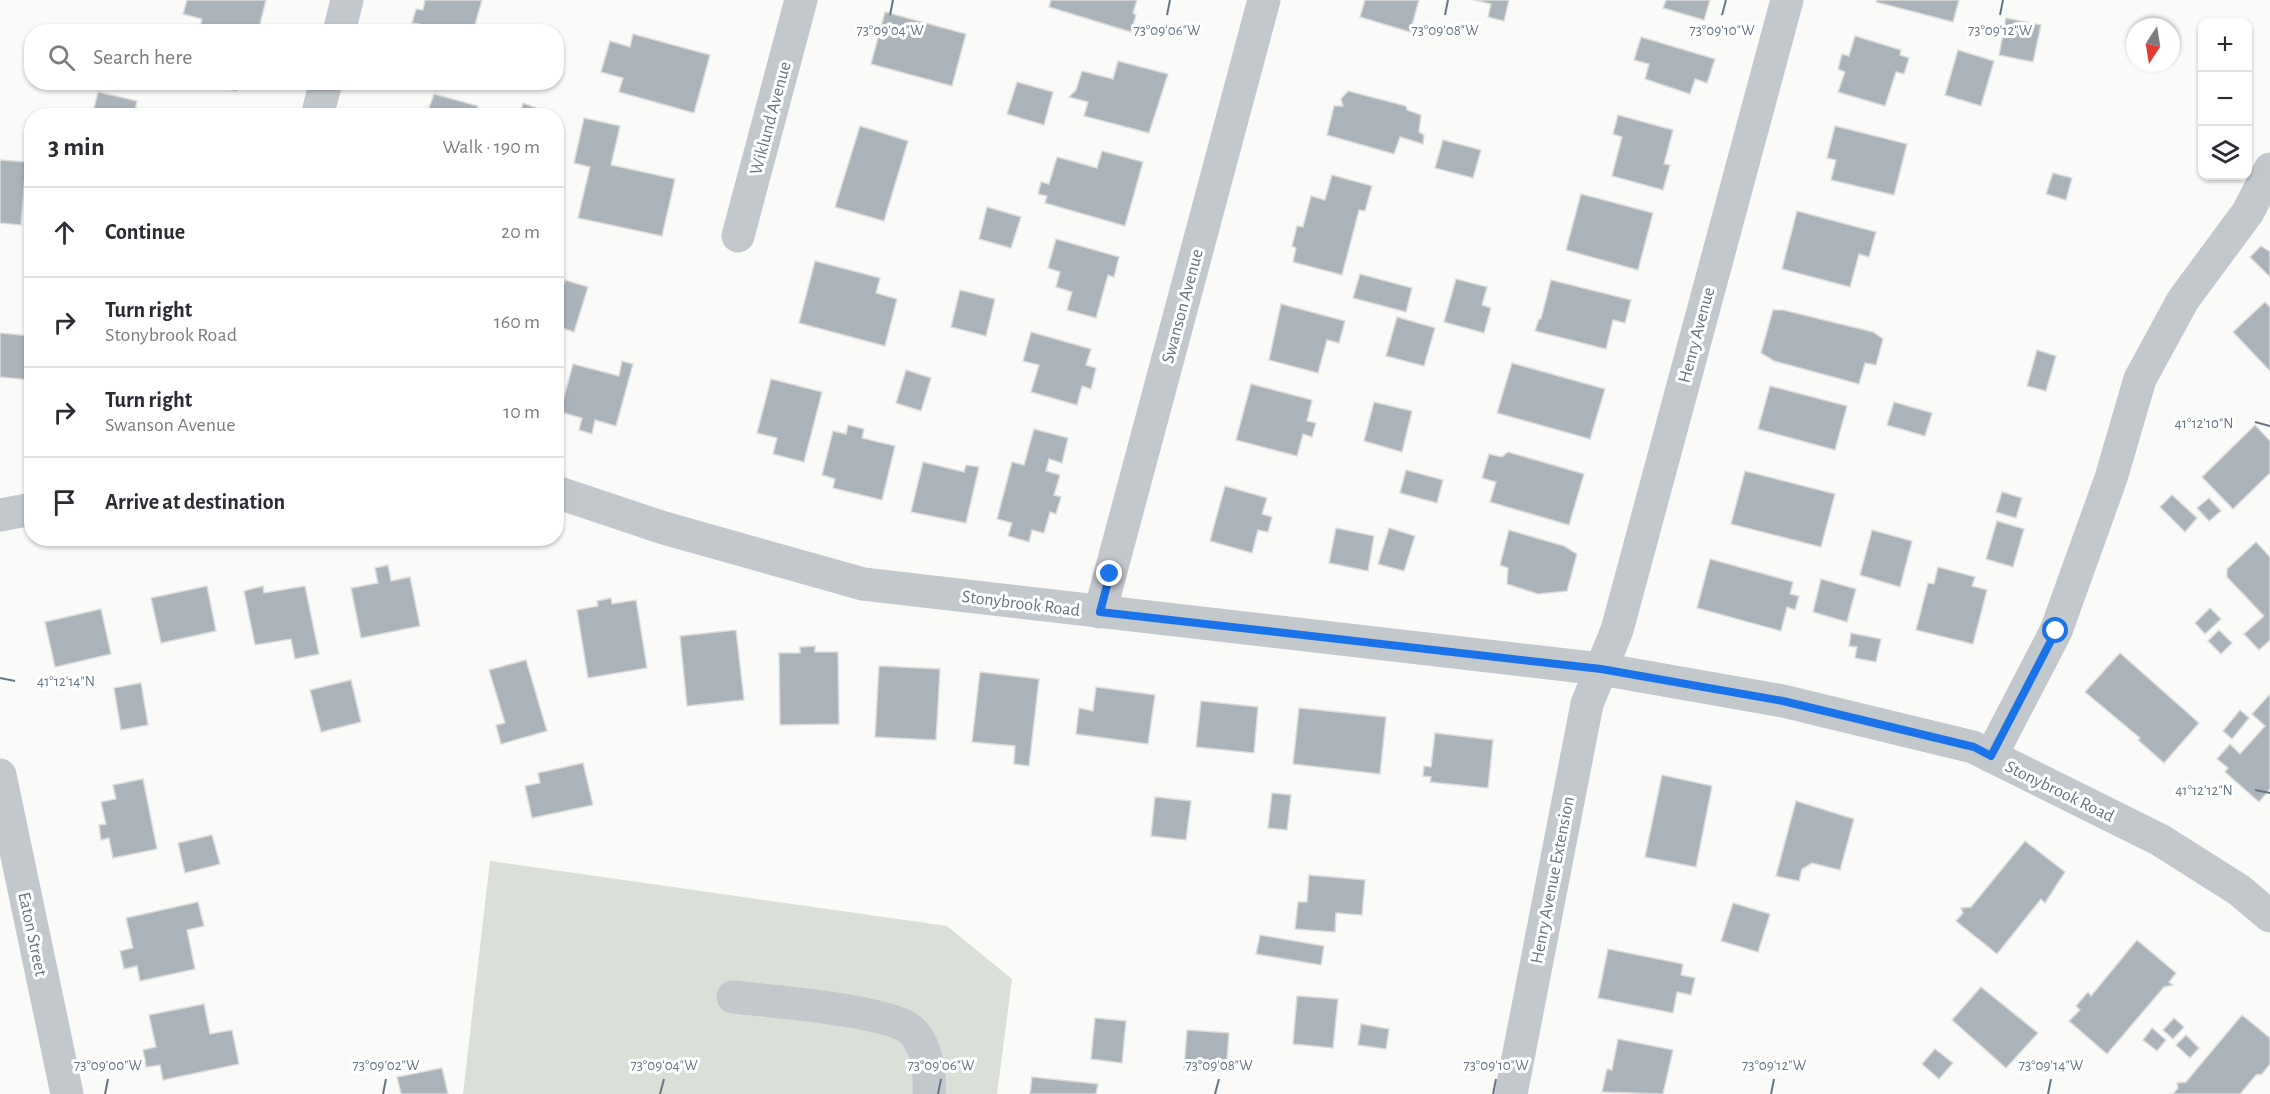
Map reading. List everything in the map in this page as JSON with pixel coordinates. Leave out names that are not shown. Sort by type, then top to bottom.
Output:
[{"type":"street","points":[[341,24],[346,0]]},
{"type":"street","name":"Wiklund Avenue","points":[[738,236],[801,0]]},
{"type":"street","name":"Swanson Avenue","points":[[1100,612],[1263,0]]},
{"type":"street","name":"Henry Avenue","points":[[1601,669],[1617,630],[1787,0]]},
{"type":"street","points":[[319,108],[324,90]]},
{"type":"street","points":[[1991,756],[2056,631],[2100,510],[2140,379],[2183,300],[2248,212],[2270,170]]},
{"type":"street","name":"Stonybrook Road","points":[[564,495],[664,528],[863,584],[1601,669],[1783,701],[1974,747],[2160,840],[2239,890],[2270,916]]},
{"type":"street","points":[[0,515],[24,510]]},
{"type":"street","name":"Henry Avenue Extension","points":[[1511,1094],[1587,704],[1601,669]]},
{"type":"street","name":"Eaton Street","points":[[0,775],[67,1094]]},
{"type":"street","points":[[734,997],[885,1017],[913,1032],[930,1067],[928,1094]]},
{"type":"shaded area","points":[[490,861],[947,926],[1012,979],[997,1094],[463,1094]]},
{"type":"building","points":[[187,0],[266,0],[260,24],[201,24],[202,19],[183,14]]},
{"type":"building","points":[[425,0],[482,0],[475,24],[412,23],[416,9],[423,10]]},
{"type":"building","points":[[1051,0],[1137,0],[1133,13],[1136,15],[1131,32],[1049,7]]},
{"type":"building","points":[[1365,0],[1419,0],[1410,32],[1360,17]]},
{"type":"building","points":[[1474,0],[1509,0],[1504,21],[1488,17],[1491,4]]},
{"type":"building","points":[[1666,0],[1710,0],[1704,20],[1663,8]]},
{"type":"building","points":[[1877,0],[1959,0],[1953,22],[1876,2]]},
{"type":"building","points":[[885,12],[966,34],[952,86],[871,64]]},
{"type":"building","points":[[2006,18],[2041,25],[2033,62],[1999,55]]},
{"type":"building","points":[[633,34],[710,55],[694,113],[619,92],[623,78],[601,72],[610,41],[630,47]]},
{"type":"building","points":[[1855,36],[1901,50],[1900,55],[1909,58],[1904,74],[1896,72],[1885,106],[1838,92],[1845,72],[1838,69],[1842,54],[1849,56]]},
{"type":"building","points":[[1641,37],[1715,59],[1707,83],[1695,79],[1690,94],[1645,79],[1649,64],[1634,60]]},
{"type":"building","points":[[1958,50],[1994,61],[1981,106],[1945,95]]},
{"type":"building","points":[[1118,61],[1168,74],[1149,133],[1084,116],[1088,102],[1069,97],[1076,90],[1082,71],[1113,79]]},
{"type":"building","points":[[1017,82],[1053,92],[1044,125],[1007,114]]},
{"type":"building","points":[[1348,91],[1406,106],[1407,110],[1421,115],[1419,132],[1424,135],[1423,144],[1400,137],[1394,154],[1327,135],[1334,106],[1343,106],[1341,99]]},
{"type":"building","points":[[98,92],[137,101],[136,108],[94,108]]},
{"type":"building","points":[[434,94],[478,106],[478,108],[429,108]]},
{"type":"building","points":[[523,103],[536,108],[522,108]]},
{"type":"building","points":[[1618,115],[1673,130],[1664,164],[1670,165],[1663,190],[1612,176],[1622,137],[1613,134]]},
{"type":"building","points":[[584,118],[620,126],[611,165],[675,179],[662,236],[578,218],[590,167],[574,163]]},
{"type":"building","points":[[860,126],[908,141],[884,221],[835,207]]},
{"type":"building","points":[[1835,126],[1907,144],[1894,195],[1831,180],[1836,160],[1827,158]]},
{"type":"building","points":[[1443,140],[1481,150],[1473,178],[1435,168]]},
{"type":"building","points":[[1102,151],[1143,162],[1125,226],[1045,203],[1047,196],[1038,194],[1041,182],[1049,184],[1057,157],[1097,168]]},
{"type":"building","points":[[0,160],[24,162],[21,225],[0,223]]},
{"type":"building","points":[[2053,173],[2072,178],[2066,200],[2046,194]]},
{"type":"building","points":[[1332,175],[1372,186],[1365,211],[1359,210],[1342,275],[1293,262],[1296,248],[1292,246],[1297,226],[1303,227],[1311,196],[1325,200]]},
{"type":"building","points":[[1581,194],[1653,213],[1638,270],[1566,250]]},
{"type":"building","points":[[987,207],[1021,217],[1011,248],[979,239]]},
{"type":"building","points":[[1797,211],[1876,232],[1869,257],[1859,254],[1850,287],[1782,269]]},
{"type":"building","points":[[1056,239],[1119,257],[1114,277],[1108,275],[1096,318],[1067,310],[1072,292],[1056,287],[1060,272],[1048,268]]},
{"type":"building","points":[[2261,246],[2270,252],[2270,277],[2250,257]]},
{"type":"building","points":[[815,261],[880,278],[876,293],[897,299],[885,346],[799,323]]},
{"type":"building","points":[[1360,274],[1412,288],[1406,312],[1353,298]]},
{"type":"building","points":[[1456,279],[1487,287],[1482,305],[1491,308],[1484,333],[1444,322]]},
{"type":"building","points":[[565,280],[588,287],[574,332],[564,329]]},
{"type":"building","points":[[1551,280],[1631,300],[1625,323],[1613,320],[1606,349],[1535,331],[1541,319]]},
{"type":"building","points":[[960,290],[995,299],[986,336],[951,327]]},
{"type":"building","points":[[2265,302],[2270,307],[2270,371],[2233,332]]},
{"type":"building","points":[[1281,304],[1345,321],[1339,343],[1327,340],[1318,373],[1269,360]]},
{"type":"building","points":[[1773,310],[1783,310],[1873,332],[1883,339],[1876,365],[1865,363],[1859,384],[1774,361],[1761,353]]},
{"type":"building","points":[[1397,317],[1435,328],[1424,366],[1386,356]]},
{"type":"building","points":[[1031,332],[1091,349],[1086,365],[1096,368],[1091,389],[1082,386],[1077,405],[1031,392],[1039,365],[1023,361]]},
{"type":"building","points":[[0,333],[24,335],[24,379],[0,377]]},
{"type":"building","points":[[2037,350],[2056,356],[2046,391],[2027,386]]},
{"type":"building","points":[[622,361],[633,364],[616,426],[595,420],[592,434],[579,430],[582,418],[564,413],[564,397],[573,364],[619,376]]},
{"type":"building","points":[[1512,363],[1605,389],[1590,439],[1497,413]]},
{"type":"building","points":[[906,370],[931,378],[921,411],[896,403]]},
{"type":"building","points":[[771,379],[822,392],[804,462],[773,454],[777,438],[757,433]]},
{"type":"building","points":[[1251,384],[1312,400],[1307,421],[1316,423],[1312,437],[1303,434],[1297,456],[1236,440]]},
{"type":"building","points":[[1770,386],[1847,406],[1835,450],[1758,429]]},
{"type":"building","points":[[1374,402],[1412,411],[1402,452],[1364,441]]},
{"type":"building","points":[[1894,402],[1932,413],[1925,436],[1887,425]]},
{"type":"building","points":[[848,425],[864,429],[862,438],[895,446],[882,500],[833,488],[835,479],[822,475],[833,431],[846,434]]},
{"type":"building","points":[[2255,425],[2270,441],[2270,473],[2233,509],[2202,477]]},
{"type":"building","points":[[1034,429],[1068,438],[1062,463],[1049,459],[1046,471],[1060,475],[1054,495],[1061,497],[1056,514],[1050,512],[1044,533],[1032,530],[1029,542],[1008,536],[1012,523],[997,519],[1012,462],[1024,465]]},
{"type":"building","points":[[1508,452],[1584,474],[1569,525],[1490,502],[1496,482],[1482,478],[1489,454],[1502,457]]},
{"type":"building","points":[[923,462],[964,472],[966,465],[979,467],[966,523],[911,512]]},
{"type":"building","points":[[1406,470],[1443,480],[1437,503],[1400,493]]},
{"type":"building","points":[[1745,471],[1835,494],[1821,547],[1731,524]]},
{"type":"building","points":[[1225,486],[1267,498],[1262,514],[1272,517],[1268,532],[1258,530],[1252,553],[1210,541]]},
{"type":"building","points":[[2002,492],[2022,498],[2016,518],[1996,512]]},
{"type":"building","points":[[2172,495],[2197,518],[2185,532],[2160,507]]},
{"type":"building","points":[[2209,498],[2221,511],[2209,521],[2197,508]]},
{"type":"building","points":[[1997,521],[2024,529],[2013,567],[1986,559]]},
{"type":"building","points":[[1336,528],[1374,536],[1368,571],[1329,563]]},
{"type":"building","points":[[1389,528],[1415,536],[1404,571],[1378,564]]},
{"type":"building","points":[[1509,530],[1564,546],[1577,554],[1567,591],[1538,594],[1507,584],[1508,568],[1500,565]]},
{"type":"building","points":[[1872,530],[1912,541],[1900,587],[1860,575]]},
{"type":"building","points":[[2256,542],[2270,557],[2270,640],[2259,650],[2244,634],[2264,616],[2227,577],[2227,569]]},
{"type":"building","points":[[1710,559],[1793,582],[1790,594],[1799,596],[1795,610],[1787,607],[1781,631],[1697,608]]},
{"type":"building","points":[[388,565],[391,581],[410,577],[420,626],[361,638],[351,588],[378,583],[375,568]]},
{"type":"building","points":[[1938,567],[1975,577],[1972,586],[1987,590],[1973,644],[1916,630],[1928,583],[1934,584]]},
{"type":"building","points":[[1821,579],[1856,589],[1847,622],[1813,612]]},
{"type":"building","points":[[207,586],[216,631],[161,643],[151,598]]},
{"type":"building","points":[[263,586],[264,593],[305,586],[319,654],[295,659],[291,639],[255,645],[244,591]]},
{"type":"building","points":[[611,598],[612,604],[636,600],[647,668],[588,678],[577,610],[598,606],[597,601]]},
{"type":"building","points":[[2210,608],[2221,619],[2205,634],[2195,623]]},
{"type":"building","points":[[101,609],[111,654],[55,667],[45,622]]},
{"type":"building","points":[[736,630],[744,700],[687,706],[680,636]]},
{"type":"building","points":[[2219,630],[2232,643],[2221,654],[2208,641]]},
{"type":"building","points":[[1851,633],[1881,639],[1876,662],[1855,658],[1857,647],[1849,646]]},
{"type":"building","points":[[815,646],[815,652],[838,652],[839,724],[780,725],[779,653],[800,653],[800,647]]},
{"type":"building","points":[[2120,653],[2199,723],[2164,763],[2138,740],[2140,738],[2085,692]]},
{"type":"building","points":[[526,660],[547,731],[501,744],[496,725],[505,723],[489,670]]},
{"type":"building","points":[[879,666],[940,669],[936,740],[875,737]]},
{"type":"building","points":[[980,672],[1039,679],[1029,766],[1014,764],[1015,746],[972,742]]},
{"type":"building","points":[[351,680],[361,722],[321,732],[310,690]]},
{"type":"building","points":[[141,683],[148,725],[121,730],[114,688]]},
{"type":"building","points":[[1096,687],[1155,695],[1148,744],[1076,734],[1079,708],[1093,711]]},
{"type":"building","points":[[2270,694],[2270,789],[2259,802],[2225,772],[2228,768],[2217,759],[2230,744],[2240,754],[2265,726],[2252,714]]},
{"type":"building","points":[[1201,701],[1258,707],[1254,753],[1196,747]]},
{"type":"building","points":[[1299,708],[1386,717],[1380,774],[1293,764]]},
{"type":"building","points":[[2240,710],[2249,718],[2232,739],[2223,731]]},
{"type":"building","points":[[1435,733],[1493,740],[1488,788],[1430,782],[1431,777],[1423,776],[1424,766],[1431,767]]},
{"type":"building","points":[[583,763],[593,805],[532,818],[525,786],[540,783],[538,773]]},
{"type":"building","points":[[1662,775],[1712,786],[1696,867],[1645,857]]},
{"type":"building","points":[[143,779],[157,849],[113,858],[109,838],[101,840],[99,825],[106,824],[101,802],[116,799],[113,785]]},
{"type":"building","points":[[1272,793],[1291,795],[1287,830],[1268,828]]},
{"type":"building","points":[[1155,797],[1191,801],[1186,840],[1151,836]]},
{"type":"building","points":[[1796,801],[1854,819],[1840,870],[1812,863],[1802,869],[1799,881],[1776,876]]},
{"type":"building","points":[[212,835],[220,864],[185,873],[178,843]]},
{"type":"building","points":[[2025,841],[2065,872],[2045,903],[2041,899],[1997,954],[1956,921],[1963,913],[1961,908],[1971,907]]},
{"type":"building","points":[[1309,875],[1365,880],[1362,915],[1336,913],[1335,932],[1295,929],[1298,902],[1307,902]]},
{"type":"building","points":[[198,902],[204,926],[187,930],[195,969],[140,981],[137,966],[124,969],[120,951],[133,948],[126,918]]},
{"type":"building","points":[[1733,903],[1770,914],[1758,952],[1721,941]]},
{"type":"building","points":[[1260,935],[1324,946],[1321,965],[1256,954]]},
{"type":"building","points":[[2137,940],[2176,973],[2169,982],[2173,985],[2164,987],[2107,1054],[2069,1021],[2080,1010],[2076,1006],[2088,992],[2091,996]]},
{"type":"building","points":[[1608,949],[1683,964],[1681,975],[1695,978],[1691,995],[1677,992],[1673,1013],[1598,998]]},
{"type":"building","points":[[1981,987],[2038,1033],[2006,1068],[1952,1020]]},
{"type":"building","points":[[1297,996],[1338,999],[1333,1048],[1293,1044]]},
{"type":"building","points":[[204,1004],[210,1034],[232,1030],[239,1064],[163,1080],[160,1065],[146,1067],[143,1050],[156,1047],[149,1015]]},
{"type":"building","points":[[2242,1015],[2270,1038],[2270,1064],[2262,1074],[2256,1075],[2240,1094],[2173,1094],[2178,1088],[2177,1083],[2186,1082]]},
{"type":"building","points":[[1095,1018],[1126,1021],[1122,1063],[1091,1059]]},
{"type":"building","points":[[2174,1018],[2184,1027],[2173,1039],[2163,1030]]},
{"type":"building","points":[[1361,1024],[1389,1029],[1386,1049],[1358,1045]]},
{"type":"building","points":[[2152,1028],[2166,1040],[2157,1051],[2143,1040]]},
{"type":"building","points":[[1187,1030],[1229,1033],[1226,1072],[1184,1069]]},
{"type":"building","points":[[2186,1035],[2199,1048],[2190,1058],[2176,1045]]},
{"type":"building","points":[[1618,1039],[1673,1050],[1663,1094],[1602,1092],[1607,1069],[1612,1070]]},
{"type":"building","points":[[1935,1049],[1953,1063],[1939,1079],[1922,1064]]},
{"type":"building","points":[[442,1068],[448,1094],[401,1094],[397,1077]]},
{"type":"building","points":[[1032,1077],[1098,1084],[1096,1094],[1030,1094]]},
{"type":"route","points":[[1110,574],[1100,612],[1601,669],[1783,701],[1974,747],[1991,756],[2056,631]]}]
